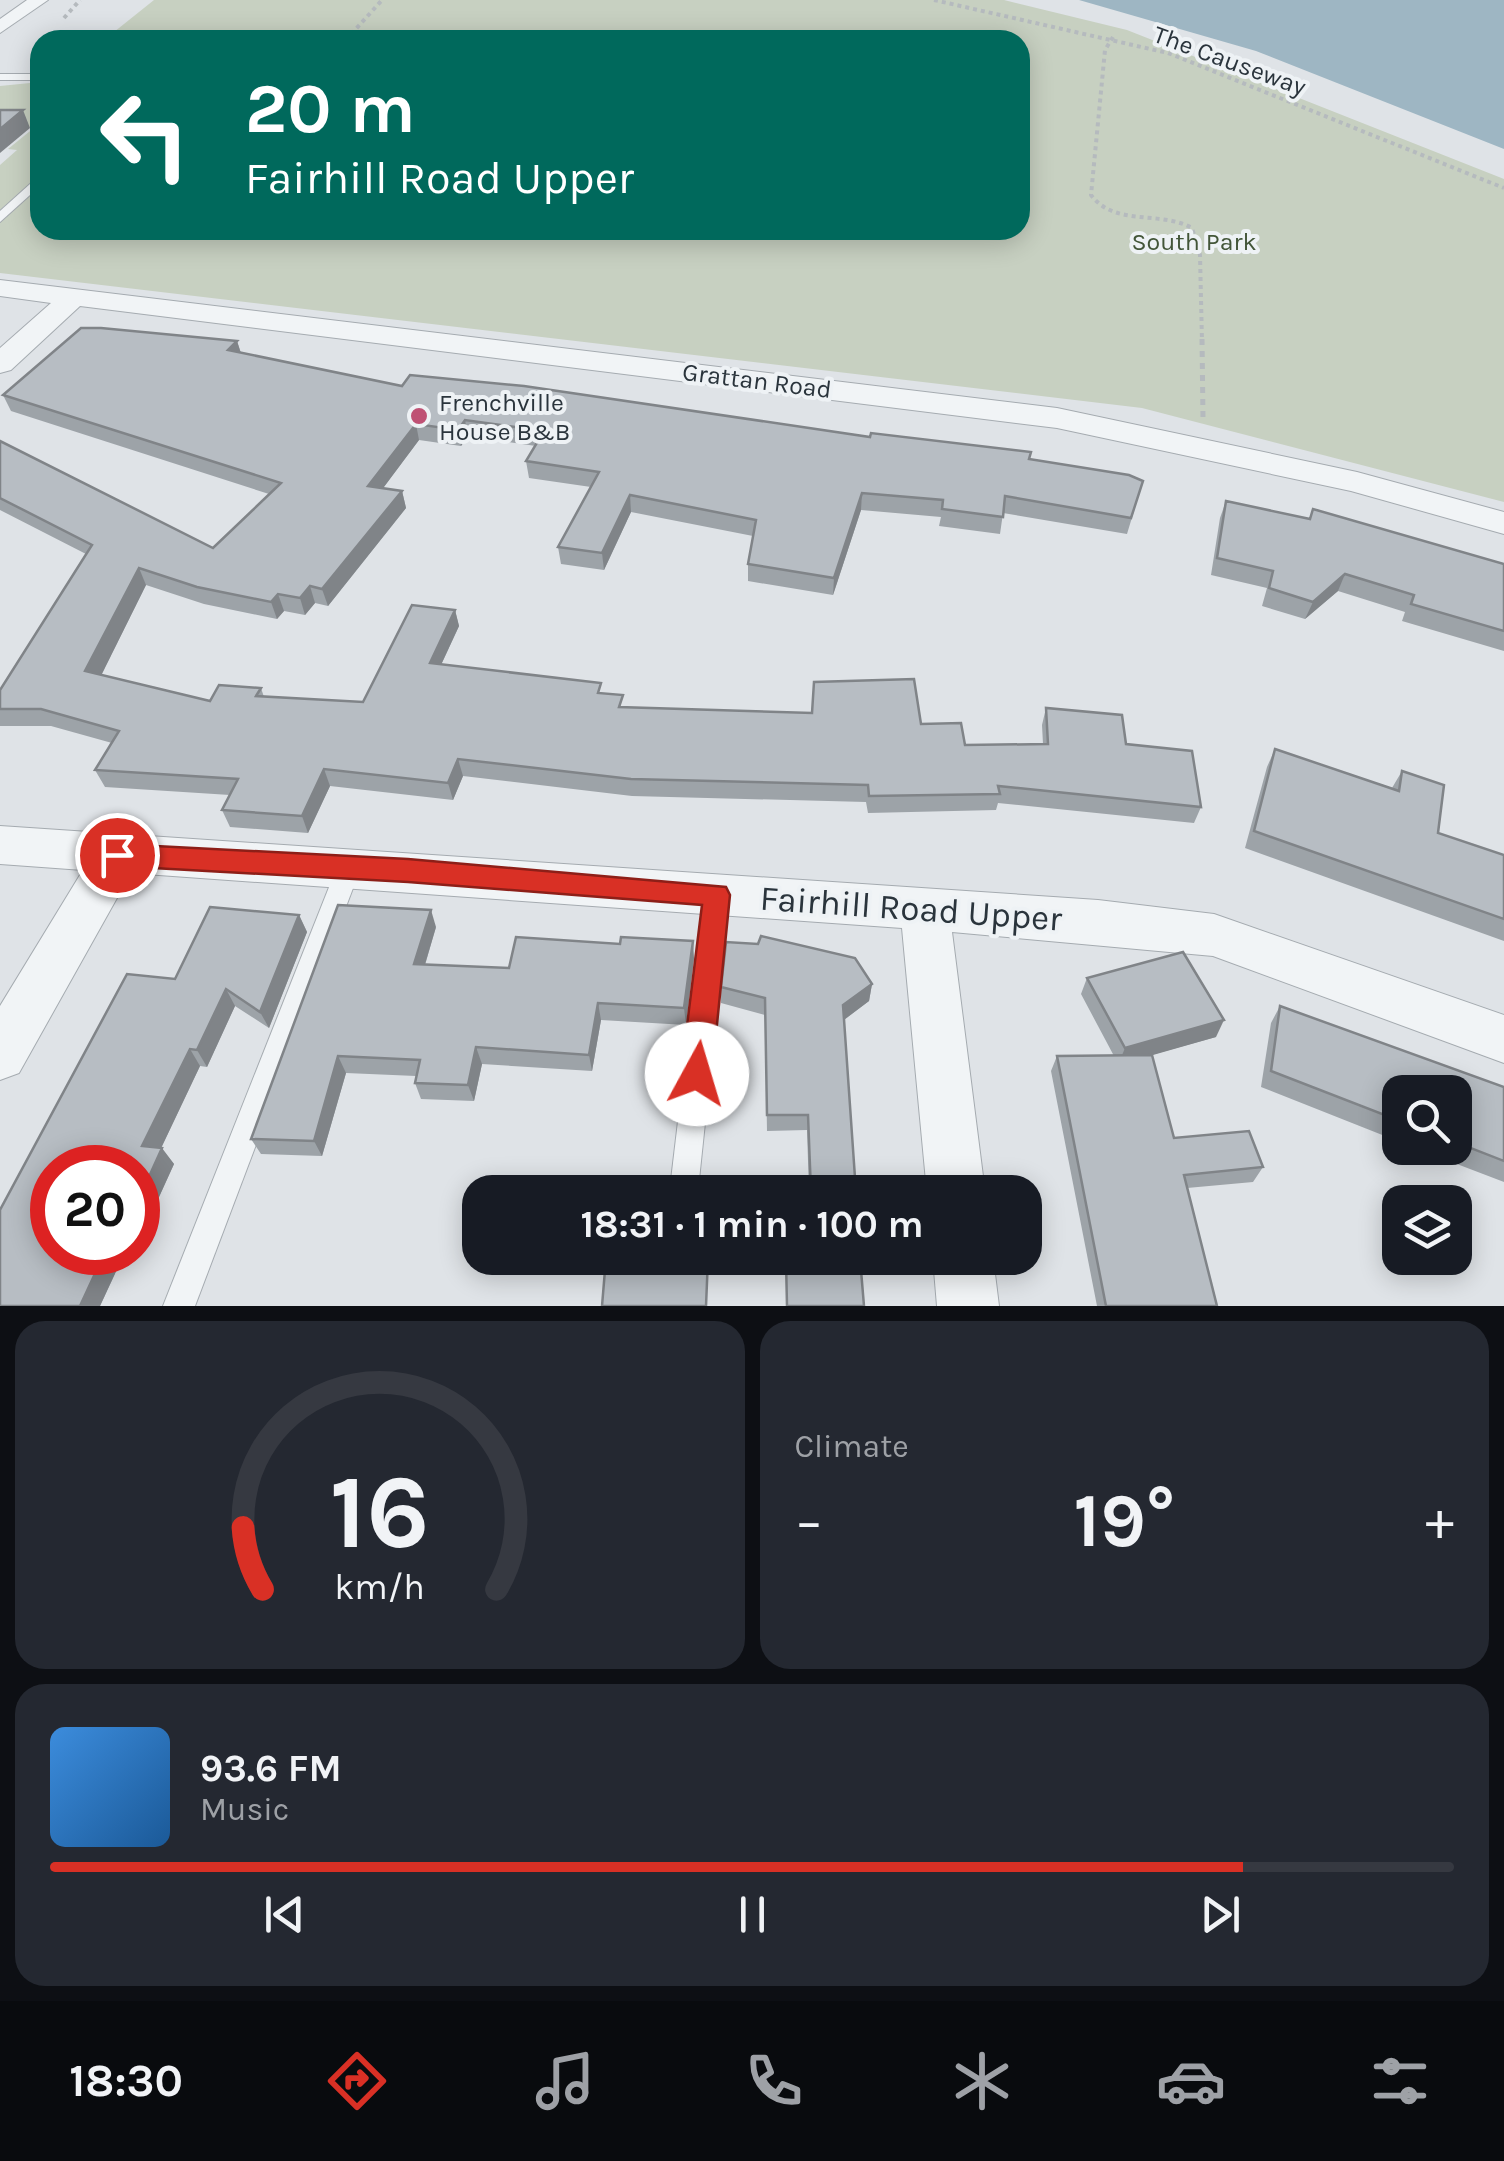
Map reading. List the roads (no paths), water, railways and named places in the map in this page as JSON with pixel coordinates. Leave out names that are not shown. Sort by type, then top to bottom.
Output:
[{"type":"street","points":[[0,27],[39,0]]},
{"type":"street","name":"Grattan Road","points":[[0,288],[1057,418],[1357,482],[1504,522]]},
{"type":"street","points":[[0,364],[75,296]]},
{"type":"street","name":"Fairhill Road Upper","points":[[0,846],[1098,920],[1214,934],[1504,1039]]},
{"type":"street","points":[[0,1055],[117,855]]},
{"type":"street","points":[[925,911],[954,1175]]},
{"type":"street","points":[[965,1275],[968,1306]]},
{"type":"lane","points":[[0,77],[30,77]]},
{"type":"lane","points":[[0,218],[30,189]]},
{"type":"lane","points":[[179,1306],[348,867]]},
{"type":"lane","points":[[686,1175],[717,895]]},
{"type":"water","points":[[1079,0],[1504,0],[1504,149],[1256,51]]},
{"type":"place","name":"Frenchville House B&B","points":[[419,416]]},
{"type":"park label","name":"South Park","points":[[1194,241]]}]
